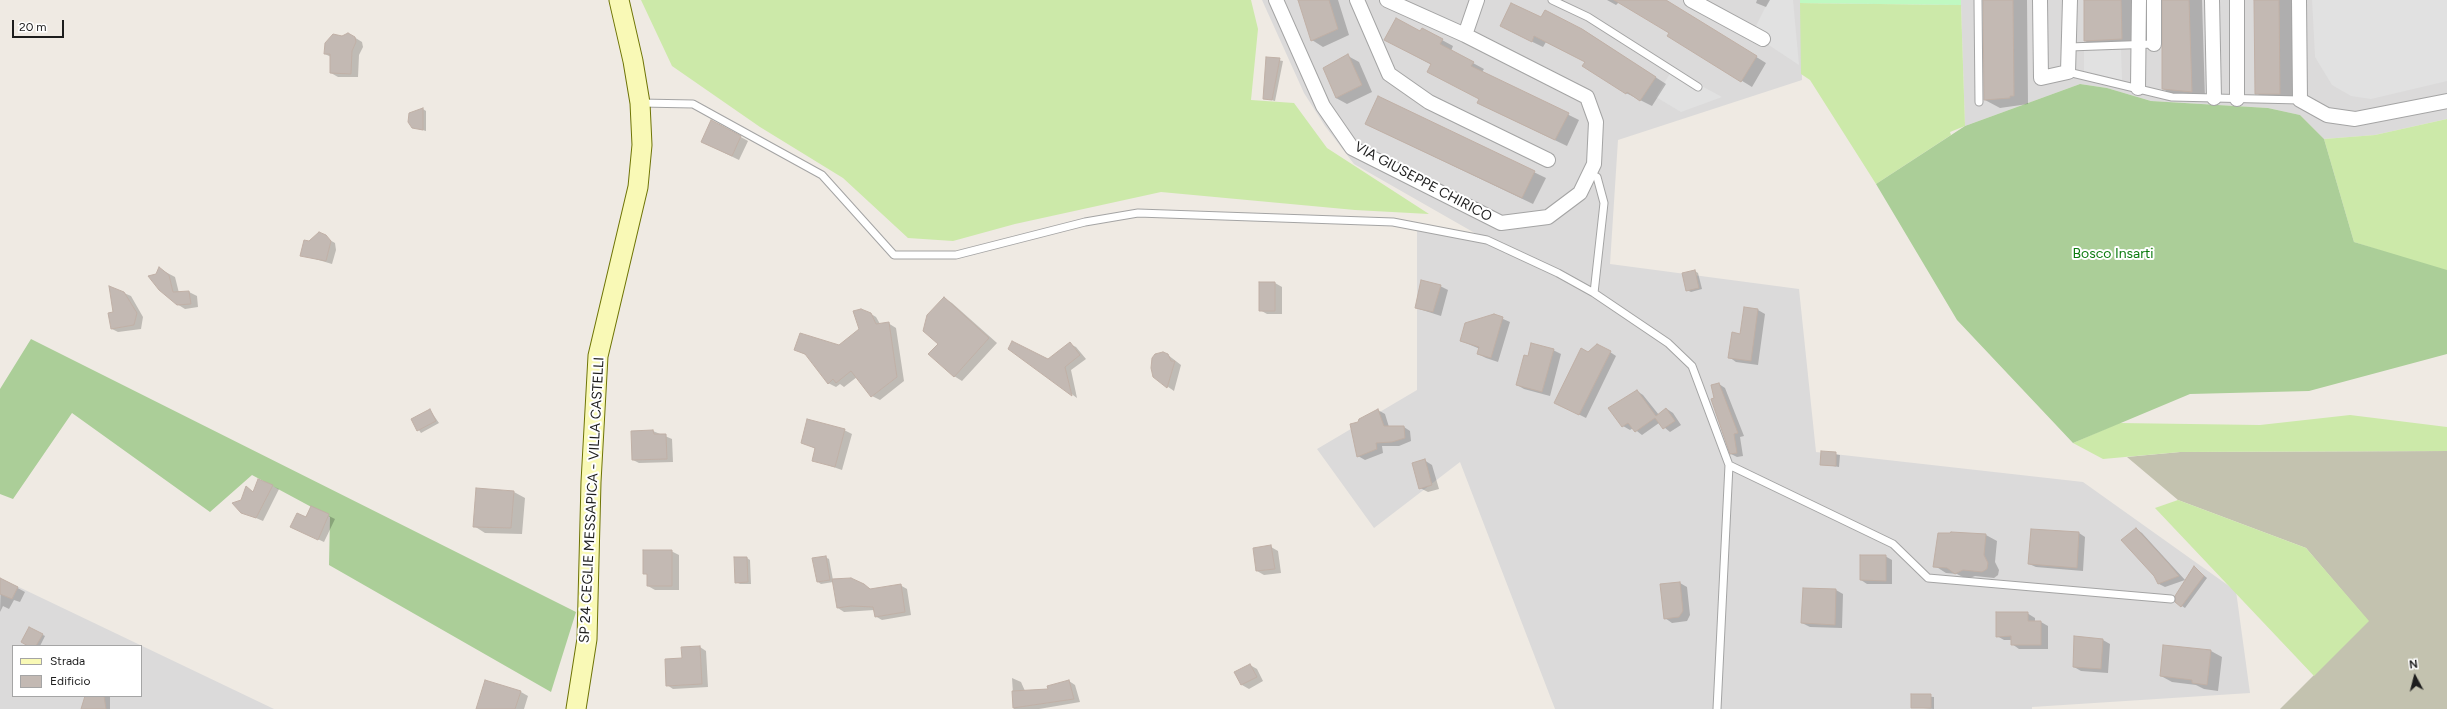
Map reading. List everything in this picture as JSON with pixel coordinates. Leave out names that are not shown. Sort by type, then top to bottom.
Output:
[{"type":"main road","name":"SP 24 CEGLIE MESSAPICA - VILLA CASTELLI","points":[[576,709],[587,638],[591,482],[598,356],[638,187],[642,145],[640,103],[633,61],[618,0]]},
{"type":"street","name":"VIA GIUSEPPE CHIRICO","points":[[1276,0],[1323,106],[1352,148],[1502,223],[1548,217],[1580,193],[1594,164],[1596,122],[1587,97],[1465,36],[1388,0]]},
{"type":"street","points":[[1357,0],[1389,74],[1429,102],[1548,160]]},
{"type":"street","points":[[1465,36],[1477,0]]},
{"type":"street","points":[[1691,0],[1763,39]]},
{"type":"street","points":[[2040,0],[2041,78],[2068,72],[2070,0]]},
{"type":"street","points":[[2138,88],[2139,0]]},
{"type":"street","points":[[2154,0],[2154,44]]},
{"type":"street","points":[[2212,0],[2214,98]]},
{"type":"street","points":[[2237,0],[2237,99]]},
{"type":"street","points":[[2299,0],[2300,100],[2327,115],[2355,119],[2447,101]]},
{"type":"lane","points":[[1552,0],[1588,17],[1698,86]]},
{"type":"lane","points":[[1978,0],[1979,102]]},
{"type":"lane","points":[[2069,47],[2154,44]]},
{"type":"lane","points":[[2068,72],[2172,97],[2300,100]]},
{"type":"lane","points":[[640,103],[693,104],[822,175],[894,255],[956,255],[1085,222],[1138,213],[1393,222],[1487,240],[1558,273],[1594,293],[1668,343],[1692,366],[1729,465],[1718,709]]},
{"type":"lane","points":[[1589,174],[1597,177],[1604,203],[1594,293]]},
{"type":"lane","points":[[1729,465],[1893,544],[1928,578],[2171,599]]},
{"type":"shaded area","points":[[1262,0],[2447,0],[2447,119],[2375,135],[2324,139],[2300,115],[2268,108],[2151,101],[2107,88],[2080,84],[1965,126],[1961,5],[1801,3],[1802,80],[1618,140],[1610,264],[1799,289],[1816,452],[2083,482],[2236,591],[2250,693],[2032,707],[2032,709],[1555,709],[1460,462],[1374,528],[1317,449],[1417,390],[1417,227],[1487,240],[1354,164],[1325,126],[1304,93]]},
{"type":"shaded area","points":[[1769,0],[1793,0],[1799,65],[1752,34]]},
{"type":"shaded area","points":[[2312,0],[2447,0],[2447,81],[2371,99],[2351,96],[2332,85],[2315,57]]},
{"type":"shaded area","points":[[2121,48],[2122,80],[2084,71],[2084,49]]},
{"type":"shaded area","points":[[1672,70],[1722,97],[1681,112],[1656,97]]},
{"type":"shaded area","points":[[2447,451],[2447,709],[2280,709],[2368,621],[2306,548],[2178,500],[2127,457],[2180,452]]},
{"type":"shaded area","points":[[0,578],[140,645],[12,645],[12,697],[142,697],[142,646],[274,709],[0,709]]},
{"type":"green space","points":[[641,0],[1251,0],[1258,29],[1251,100],[1294,103],[1327,148],[1429,214],[1355,210],[1161,192],[1015,224],[953,241],[908,238],[843,178],[760,127],[672,66]]},
{"type":"green space","points":[[1800,0],[1961,0],[1961,5],[1800,3]]},
{"type":"green space","points":[[1800,3],[1961,5],[1965,126],[1950,132],[1951,135],[1876,184],[1810,80],[1801,74]]},
{"type":"green space","name":"Bosco Insarti","points":[[2080,84],[2107,88],[2151,101],[2268,108],[2300,115],[2324,139],[2354,242],[2447,270],[2447,354],[2309,391],[2190,394],[2073,443],[1957,320],[1876,184],[1965,126]]},
{"type":"green space","points":[[2447,119],[2447,272],[2354,242],[2324,139],[2375,135]]},
{"type":"green space","points":[[31,339],[576,612],[551,692],[329,565],[330,517],[252,475],[210,512],[72,413],[13,499],[0,494],[0,389]]},
{"type":"green space","points":[[2350,415],[2447,427],[2447,451],[2180,452],[2103,459],[2073,443],[2119,423],[2260,425]]},
{"type":"green space","points":[[2178,500],[2306,548],[2369,621],[2314,676],[2155,508]]},
{"type":"building","points":[[1298,0],[1329,0],[1338,29],[1311,41]]},
{"type":"building","points":[[1614,0],[1666,0],[1757,56],[1741,82],[1667,36],[1669,33]]},
{"type":"building","points":[[1983,0],[2013,0],[2014,96],[2010,96],[2010,98],[1984,100]]},
{"type":"building","points":[[2084,0],[2121,0],[2122,39],[2084,41]]},
{"type":"building","points":[[2162,0],[2189,0],[2192,92],[2162,89]]},
{"type":"building","points":[[2254,0],[2279,0],[2280,94],[2255,94]]},
{"type":"building","points":[[1511,3],[1541,17],[1545,10],[1582,29],[1656,77],[1640,101],[1627,92],[1626,94],[1582,66],[1585,62],[1534,36],[1532,42],[1500,26]]},
{"type":"building","points":[[1396,18],[1420,31],[1422,28],[1443,39],[1440,44],[1474,62],[1471,66],[1569,113],[1555,140],[1477,103],[1479,99],[1427,72],[1431,64],[1384,40]]},
{"type":"building","points":[[348,33],[355,37],[356,42],[352,51],[351,74],[330,73],[330,54],[324,54],[325,43],[333,34],[342,36]]},
{"type":"building","points":[[1348,54],[1362,85],[1336,98],[1323,68]]},
{"type":"building","points":[[1266,57],[1280,58],[1272,100],[1263,99]]},
{"type":"building","points":[[1378,96],[1535,171],[1522,198],[1365,124]]},
{"type":"building","points":[[423,108],[423,130],[412,128],[408,122],[409,113]]},
{"type":"building","points":[[711,120],[741,136],[732,156],[701,142]]},
{"type":"building","points":[[319,232],[326,235],[331,241],[326,261],[300,256],[304,240],[309,241]]},
{"type":"building","points":[[159,267],[169,275],[173,292],[189,291],[191,304],[177,305],[159,290],[148,276],[156,274]]},
{"type":"building","points":[[1695,270],[1699,288],[1686,291],[1682,273]]},
{"type":"building","points":[[1421,280],[1441,285],[1433,312],[1415,308]]},
{"type":"building","points":[[1259,282],[1275,282],[1275,311],[1259,311]]},
{"type":"building","points":[[109,286],[124,292],[137,313],[134,325],[111,329],[108,313],[113,312]]},
{"type":"building","points":[[944,297],[989,338],[954,377],[928,354],[938,344],[923,331],[927,315]]},
{"type":"building","points":[[1744,307],[1758,309],[1751,361],[1728,358],[1732,332],[1740,334]]},
{"type":"building","points":[[861,309],[871,313],[876,324],[889,322],[897,377],[871,397],[851,371],[836,383],[833,379],[828,384],[805,354],[794,350],[800,333],[839,345],[859,329],[853,311]]},
{"type":"building","points":[[1494,314],[1503,317],[1491,358],[1477,354],[1479,347],[1460,341],[1465,323]]},
{"type":"building","points":[[1012,341],[1048,359],[1070,342],[1080,355],[1065,367],[1072,396],[1008,349]]},
{"type":"building","points":[[1531,343],[1554,349],[1542,392],[1516,385],[1524,355],[1528,356]]},
{"type":"building","points":[[1597,344],[1611,351],[1579,415],[1554,403],[1581,348],[1588,352]]},
{"type":"building","points":[[1163,352],[1168,354],[1171,361],[1175,361],[1167,388],[1153,377],[1151,368],[1152,358],[1155,354]]},
{"type":"building","points":[[1719,383],[1738,433],[1734,434],[1737,453],[1730,454],[1711,399],[1714,398],[1711,385]]},
{"type":"building","points":[[1637,390],[1656,416],[1666,408],[1675,421],[1663,429],[1655,418],[1635,432],[1628,423],[1622,427],[1608,408]]},
{"type":"building","points":[[430,409],[436,421],[417,431],[411,419]]},
{"type":"building","points":[[1378,409],[1384,426],[1404,426],[1405,438],[1392,442],[1376,443],[1377,449],[1357,457],[1350,424],[1358,422],[1359,419]]},
{"type":"building","points":[[807,419],[845,429],[835,467],[812,461],[815,448],[801,443]]},
{"type":"building","points":[[653,430],[654,434],[666,434],[667,459],[632,460],[631,431]]},
{"type":"building","points":[[1821,451],[1836,452],[1836,466],[1820,465]]},
{"type":"building","points":[[1425,459],[1432,485],[1419,489],[1412,463]]},
{"type":"building","points":[[258,479],[273,485],[256,518],[241,513],[232,503],[241,500],[246,486],[253,492]]},
{"type":"building","points":[[476,488],[514,491],[511,528],[473,527]]},
{"type":"building","points":[[311,506],[329,514],[318,540],[290,527],[297,513],[306,517]]},
{"type":"building","points":[[2136,528],[2179,576],[2158,584],[2154,576],[2121,540]]},
{"type":"building","points":[[2031,529],[2079,532],[2077,568],[2028,564]]},
{"type":"building","points":[[1951,532],[1986,534],[1984,555],[1988,563],[1987,569],[1982,572],[1963,570],[1955,574],[1947,568],[1933,567],[1938,533]]},
{"type":"building","points":[[1271,545],[1275,569],[1256,571],[1253,548]]},
{"type":"building","points":[[643,550],[672,550],[672,586],[647,586],[647,574],[643,574]]},
{"type":"building","points":[[1860,555],[1886,555],[1886,581],[1860,580]]},
{"type":"building","points":[[826,556],[830,580],[817,582],[812,558]]},
{"type":"building","points":[[734,557],[747,557],[748,582],[735,583]]},
{"type":"building","points":[[2194,566],[2204,576],[2181,607],[2175,602],[2175,596]]},
{"type":"building","points":[[0,578],[18,587],[12,599],[0,594]]},
{"type":"building","points":[[851,578],[864,584],[870,589],[901,584],[905,612],[875,617],[873,607],[851,606],[837,608],[832,579]]},
{"type":"building","points":[[1680,582],[1683,611],[1679,617],[1664,619],[1660,584]]},
{"type":"building","points":[[1803,588],[1836,589],[1835,625],[1801,623]]},
{"type":"building","points":[[1996,612],[2028,612],[2028,621],[2041,621],[2041,645],[2011,645],[2011,636],[1996,637]]},
{"type":"building","points":[[29,627],[43,634],[37,645],[26,645],[21,642]]},
{"type":"building","points":[[2074,636],[2103,639],[2101,669],[2073,667]]},
{"type":"building","points":[[2163,645],[2211,650],[2207,685],[2192,683],[2192,680],[2160,676]]},
{"type":"building","points":[[700,646],[702,684],[666,686],[665,659],[682,658],[681,647]]},
{"type":"building","points":[[1250,664],[1257,677],[1241,685],[1234,672]]},
{"type":"building","points":[[485,680],[521,691],[515,709],[476,709]]},
{"type":"building","points":[[1069,680],[1074,699],[1013,708],[1012,691],[1048,689],[1047,686]]},
{"type":"building","points":[[1911,694],[1931,694],[1931,708],[1911,708]]},
{"type":"building","points":[[85,697],[104,697],[106,709],[81,709]]}]
